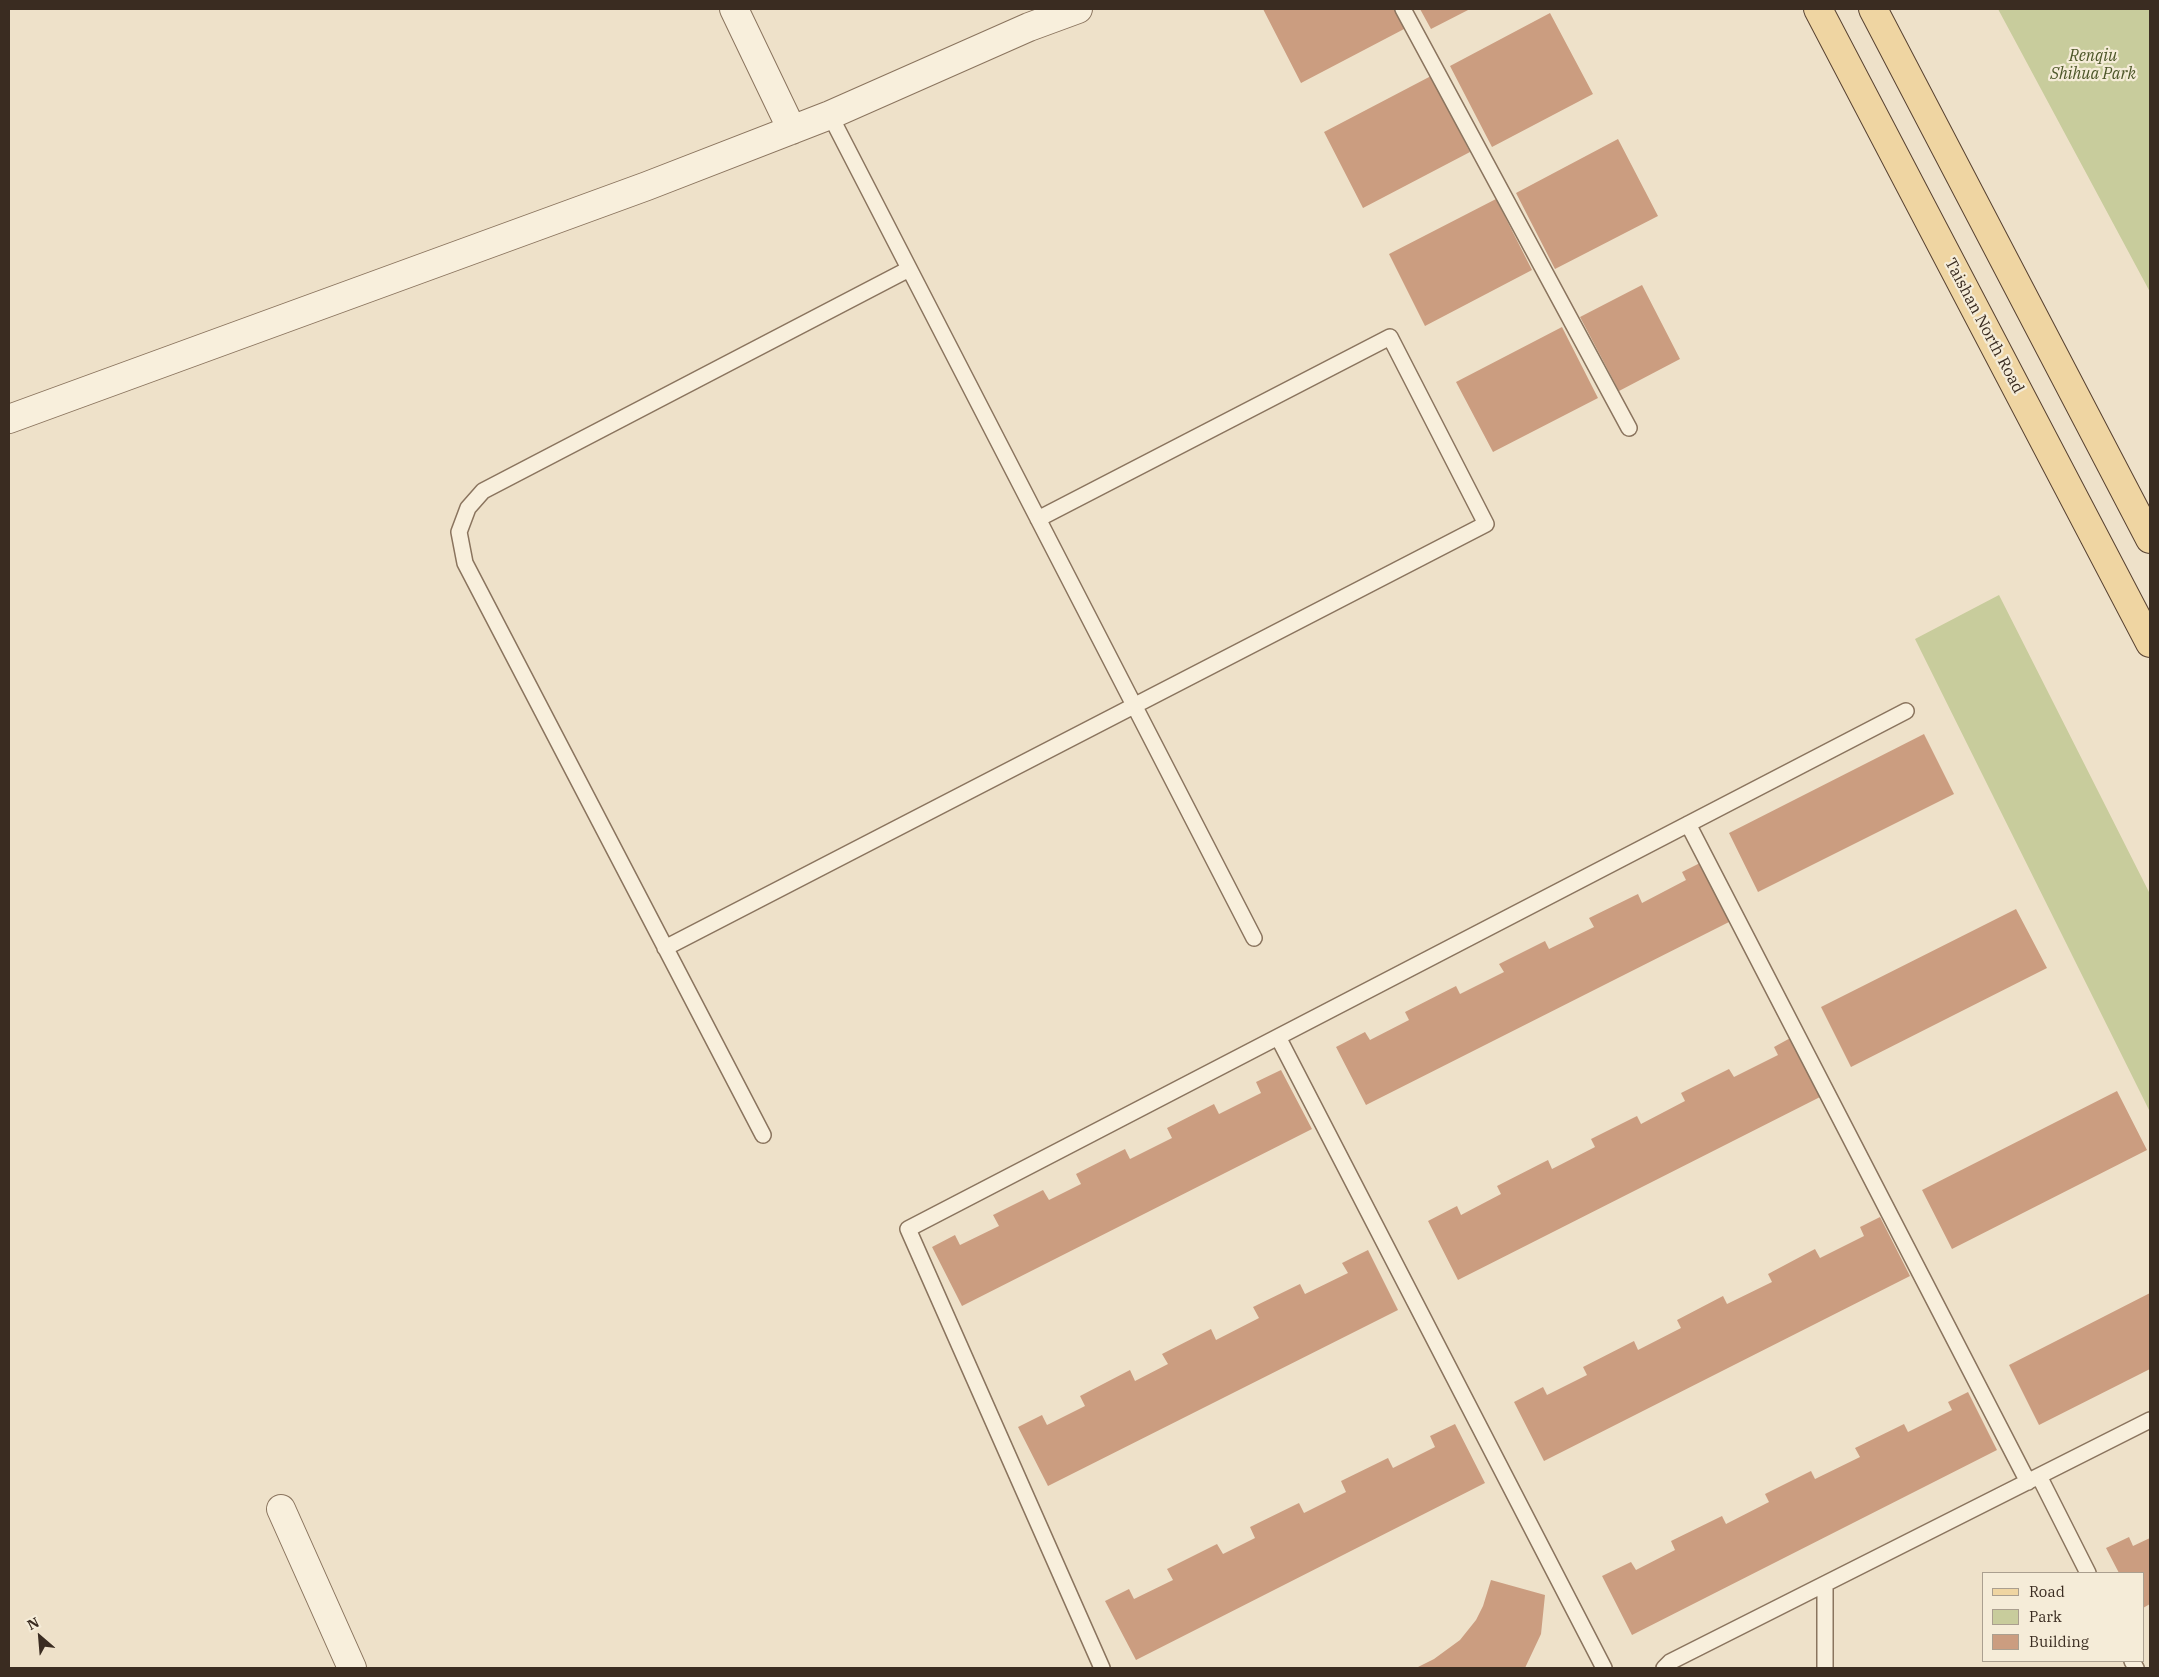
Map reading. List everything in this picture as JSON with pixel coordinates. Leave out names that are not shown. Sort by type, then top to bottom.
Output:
[{"type":"main road","name":"Taishan North Road","points":[[1818,9],[2150,643]]},
{"type":"main road","points":[[1873,9],[2150,538]]},
{"type":"street","points":[[734,9],[792,130]]},
{"type":"street","points":[[9,419],[638,190],[830,115],[1025,18],[1078,9]]},
{"type":"street","points":[[281,1509],[352,1668]]},
{"type":"lane","points":[[1403,9],[1628,428]]},
{"type":"lane","points":[[830,115],[1254,938]]},
{"type":"lane","points":[[763,1136],[465,563],[459,532],[468,508],[483,491],[909,269]]},
{"type":"lane","points":[[665,948],[1486,524],[1390,337],[1038,519]]},
{"type":"lane","points":[[1102,1668],[908,1229],[1906,711]]},
{"type":"lane","points":[[1688,824],[2033,1479],[2087,1572]]},
{"type":"lane","points":[[1278,1037],[1604,1668]]},
{"type":"lane","points":[[1664,1668],[1670,1662],[2150,1420]]},
{"type":"lane","points":[[1825,1584],[1825,1668]]},
{"type":"green space","name":"Renqiu Shihua Park","points":[[1998,9],[2150,9],[2150,292]]},
{"type":"green space","points":[[1999,595],[2150,894],[2150,1112],[1915,639]]},
{"type":"building","points":[[1263,9],[1396,9],[1406,28],[1301,83]]},
{"type":"building","points":[[1420,9],[1470,9],[1431,29]]},
{"type":"building","points":[[1550,13],[1593,94],[1492,147],[1450,66]]},
{"type":"building","points":[[1431,76],[1470,152],[1363,208],[1324,132]]},
{"type":"building","points":[[1618,139],[1658,216],[1555,269],[1516,193]]},
{"type":"building","points":[[1496,199],[1532,270],[1425,326],[1389,254]]},
{"type":"building","points":[[1642,285],[1680,359],[1619,391],[1580,317]]},
{"type":"building","points":[[1562,327],[1598,398],[1493,452],[1456,382]]},
{"type":"building","points":[[1924,734],[1954,794],[1758,892],[1729,833]]},
{"type":"building","points":[[1702,862],[1731,921],[1366,1105],[1336,1047],[1365,1032],[1370,1040],[1409,1020],[1405,1012],[1456,986],[1460,994],[1504,972],[1499,964],[1545,941],[1549,949],[1594,927],[1589,918],[1638,894],[1642,903],[1686,880],[1682,872]]},
{"type":"building","points":[[2016,909],[2047,968],[1851,1067],[1821,1007]]},
{"type":"building","points":[[1794,1036],[1824,1095],[1458,1280],[1428,1221],[1457,1206],[1461,1215],[1501,1194],[1497,1186],[1548,1160],[1552,1169],[1595,1147],[1591,1139],[1637,1116],[1641,1124],[1685,1101],[1681,1093],[1729,1069],[1734,1077],[1778,1055],[1774,1047]]},
{"type":"building","points":[[1281,1070],[1312,1129],[962,1306],[932,1247],[955,1235],[960,1245],[999,1226],[993,1215],[1043,1190],[1049,1200],[1081,1184],[1076,1174],[1125,1149],[1130,1159],[1172,1138],[1167,1128],[1214,1104],[1219,1114],[1261,1093],[1256,1082]]},
{"type":"building","points":[[2117,1091],[2147,1150],[1952,1249],[1922,1190]]},
{"type":"building","points":[[1880,1217],[1910,1276],[1544,1461],[1514,1402],[1543,1387],[1547,1395],[1587,1375],[1583,1367],[1634,1341],[1638,1350],[1681,1328],[1677,1320],[1723,1296],[1727,1304],[1772,1282],[1768,1274],[1815,1249],[1820,1258],[1864,1236],[1860,1227]]},
{"type":"building","points":[[1368,1250],[1398,1310],[1048,1486],[1018,1427],[1042,1415],[1047,1425],[1085,1406],[1080,1396],[1130,1370],[1135,1381],[1168,1364],[1162,1354],[1211,1329],[1216,1340],[1259,1318],[1253,1307],[1300,1284],[1305,1294],[1348,1273],[1342,1263]]},
{"type":"building","points":[[2150,1293],[2150,1369],[2039,1425],[2009,1365]]},
{"type":"building","points":[[1968,1392],[1997,1450],[1632,1635],[1602,1576],[1631,1562],[1636,1570],[1675,1550],[1671,1541],[1722,1516],[1726,1524],[1769,1502],[1765,1494],[1811,1471],[1815,1479],[1860,1457],[1855,1448],[1904,1424],[1908,1432],[1952,1410],[1948,1402]]},
{"type":"building","points":[[1455,1424],[1485,1483],[1136,1660],[1105,1601],[1129,1589],[1134,1599],[1173,1580],[1167,1569],[1217,1544],[1223,1554],[1255,1538],[1250,1527],[1299,1503],[1304,1513],[1346,1492],[1341,1481],[1388,1458],[1393,1468],[1435,1447],[1430,1436]]},
{"type":"building","points":[[2129,1537],[2133,1546],[2150,1538],[2150,1604],[2144,1607],[2144,1572],[2118,1572],[2106,1548]]},
{"type":"building","points":[[1491,1580],[1545,1595],[1541,1634],[1525,1668],[1416,1668],[1434,1659],[1460,1640],[1476,1620],[1483,1606]]}]
